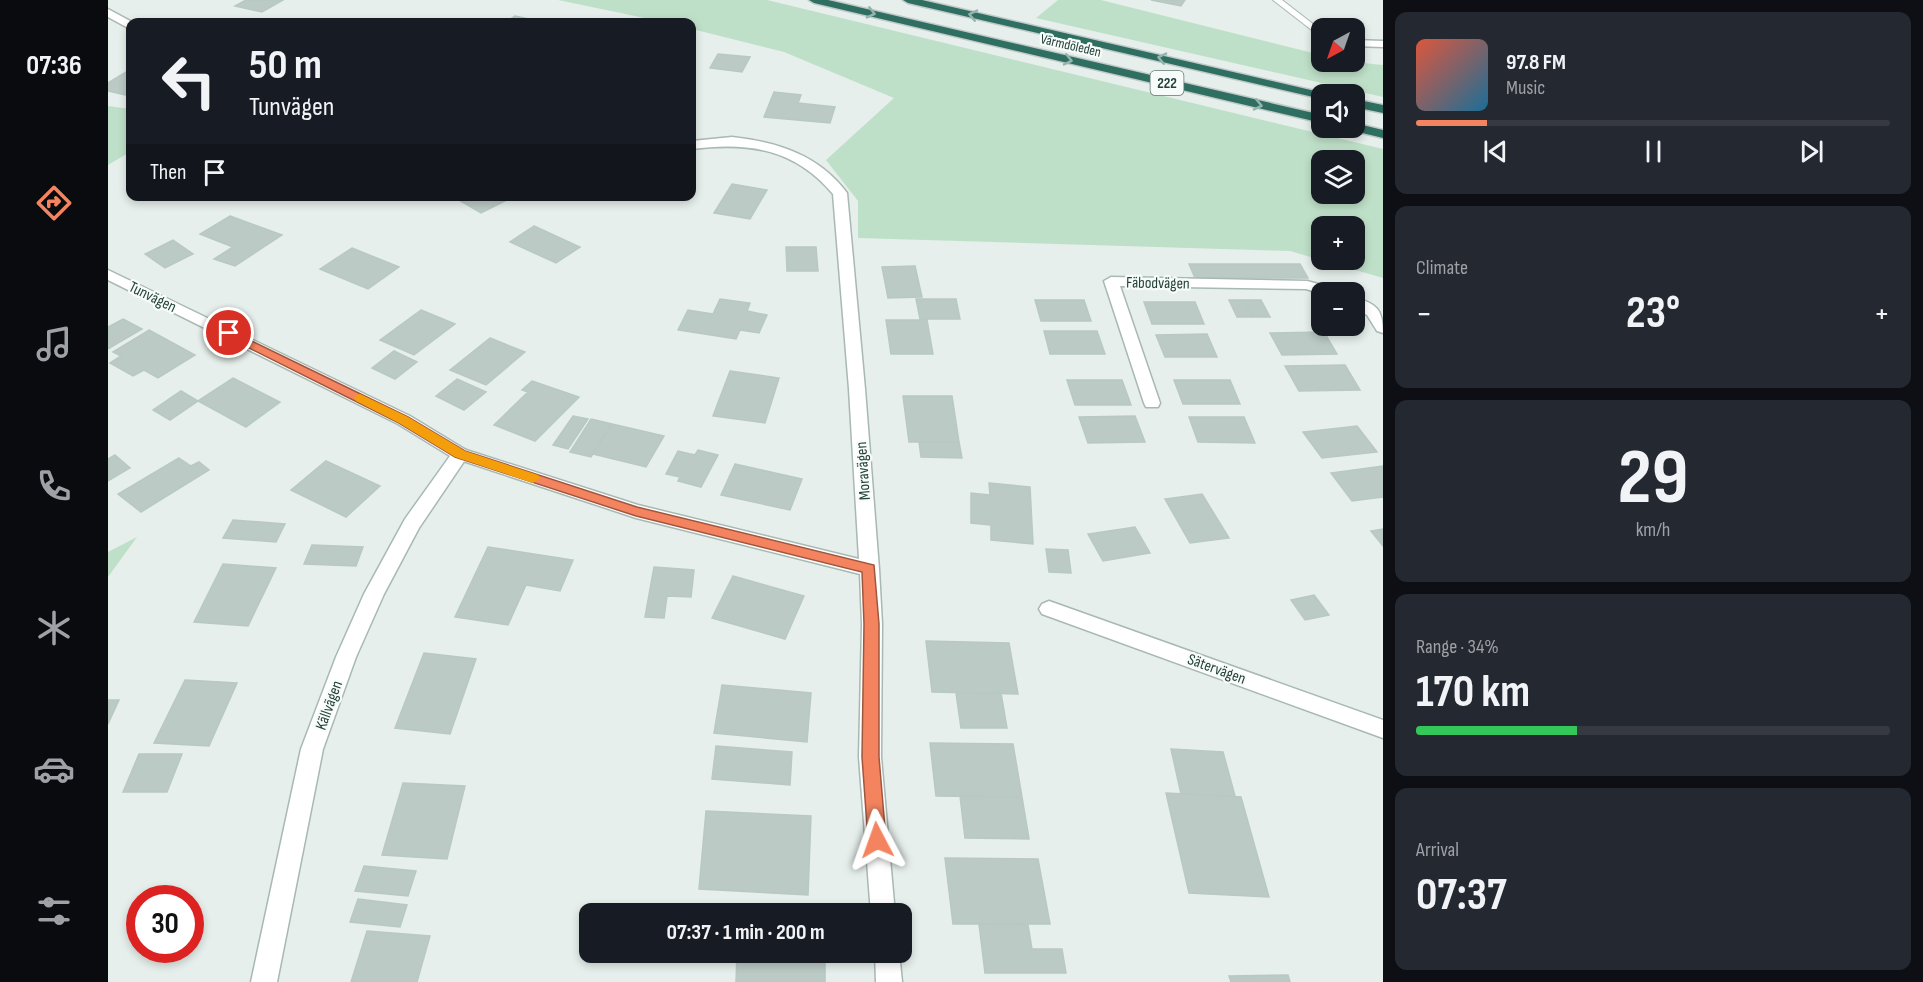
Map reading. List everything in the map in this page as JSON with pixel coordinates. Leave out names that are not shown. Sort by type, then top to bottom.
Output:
[{"type":"highway","name":"Värmdöleden","points":[[814,0],[1311,116]]},
{"type":"highway","name":"Värmdöleden","points":[[908,0],[1311,92]]},
{"type":"highway","points":[[1365,105],[1383,109]]},
{"type":"highway","points":[[1365,130],[1383,134]]},
{"type":"street","points":[[108,12],[126,23]]},
{"type":"street","points":[[1365,43],[1383,44]]},
{"type":"street","name":"Moravägen","points":[[696,144],[741,142],[776,148],[803,160],[829,178],[840,193],[856,377],[869,569],[872,624],[870,757],[882,903]]},
{"type":"street","name":"Tunvägen","points":[[108,274],[404,420],[460,454],[636,511],[869,569]]},
{"type":"street","name":"Fäbodvägen","points":[[1152,403],[1111,282],[1311,286]]},
{"type":"street","points":[[1365,308],[1373,312],[1383,328]]},
{"type":"street","name":"Källvägen","points":[[264,982],[312,749],[319,728],[346,657],[374,594],[412,524],[460,454]]},
{"type":"street","name":"Sätervägen","points":[[1049,609],[1383,729]]},
{"type":"street","points":[[888,963],[890,982]]},
{"type":"lane","points":[[1277,0],[1311,27]]},
{"type":"green space","points":[[558,0],[767,0],[1311,132],[1311,138],[1338,138],[1383,149],[1383,278],[1355,270],[1365,270],[1365,216],[1311,216],[1311,257],[1290,251],[858,238],[858,201],[826,160],[894,98],[784,52],[696,30],[696,18],[645,18]]},
{"type":"green space","points":[[1058,0],[1101,0],[1311,52],[1311,72],[1365,72],[1365,63],[1383,65],[1383,97],[1365,93],[1365,84],[1326,84],[1036,18]]},
{"type":"green space","points":[[108,106],[126,108],[126,154],[108,165]]},
{"type":"green space","points":[[137,537],[108,577],[108,552]]},
{"type":"building","points":[[246,0],[283,0],[262,12],[235,6]]},
{"type":"building","points":[[1151,0],[1185,0],[1181,6]]},
{"type":"building","points":[[718,54],[750,57],[742,72],[710,68]]},
{"type":"building","points":[[126,72],[126,95],[108,91],[108,83]]},
{"type":"building","points":[[774,92],[801,95],[798,103],[835,107],[830,123],[764,117]]},
{"type":"building","points":[[732,184],[767,190],[750,219],[714,213]]},
{"type":"building","points":[[461,201],[505,201],[481,213]]},
{"type":"building","points":[[230,216],[282,235],[235,266],[214,259],[233,247],[200,234]]},
{"type":"building","points":[[534,226],[580,247],[556,263],[510,242]]},
{"type":"building","points":[[173,240],[193,254],[165,268],[145,254]]},
{"type":"building","points":[[786,247],[816,247],[818,271],[787,271]]},
{"type":"building","points":[[352,248],[399,267],[368,289],[320,269]]},
{"type":"building","points":[[1189,264],[1300,264],[1308,278],[1195,278]]},
{"type":"building","points":[[915,266],[922,297],[888,298],[882,267]]},
{"type":"building","points":[[720,299],[750,303],[747,311],[767,315],[759,333],[740,330],[736,339],[678,330],[688,310],[713,314]]},
{"type":"building","points":[[916,299],[956,299],[960,319],[920,319]]},
{"type":"building","points":[[1035,300],[1084,300],[1091,321],[1041,321]]},
{"type":"building","points":[[1229,300],[1245,300],[1253,317],[1237,317]]},
{"type":"building","points":[[1245,300],[1261,300],[1270,317],[1253,317]]},
{"type":"building","points":[[1144,302],[1195,302],[1204,324],[1152,324]]},
{"type":"building","points":[[421,310],[455,324],[414,355],[380,340]]},
{"type":"building","points":[[123,319],[142,329],[108,349],[108,327]]},
{"type":"building","points":[[886,320],[927,320],[933,354],[891,354]]},
{"type":"building","points":[[149,330],[195,355],[158,378],[144,370],[133,376],[110,363],[121,356],[113,352]]},
{"type":"building","points":[[1044,331],[1097,331],[1105,354],[1050,354]]},
{"type":"building","points":[[1311,332],[1311,336],[1326,336],[1337,354],[1282,355],[1270,333]]},
{"type":"building","points":[[1207,334],[1217,357],[1165,357],[1156,335]]},
{"type":"building","points":[[490,338],[525,352],[486,385],[450,370]]},
{"type":"building","points":[[394,351],[417,362],[395,379],[372,368]]},
{"type":"building","points":[[1345,365],[1360,390],[1299,391],[1285,366]]},
{"type":"building","points":[[730,371],[779,378],[765,423],[713,416]]},
{"type":"building","points":[[233,378],[280,402],[246,427],[198,401]]},
{"type":"building","points":[[457,379],[486,392],[464,410],[436,396]]},
{"type":"building","points":[[1067,380],[1122,380],[1131,405],[1075,405]]},
{"type":"building","points":[[1174,380],[1230,380],[1240,404],[1183,404]]},
{"type":"building","points":[[532,381],[579,397],[535,441],[494,425],[528,392],[522,390]]},
{"type":"building","points":[[181,391],[198,401],[170,420],[153,410]]},
{"type":"building","points":[[903,396],[952,396],[959,442],[909,442]]},
{"type":"building","points":[[573,416],[588,419],[568,449],[553,445]]},
{"type":"building","points":[[1135,416],[1145,442],[1088,443],[1079,417]]},
{"type":"building","points":[[1189,417],[1244,417],[1255,443],[1198,442]]},
{"type":"building","points":[[591,419],[612,424],[591,457],[570,452]]},
{"type":"building","points":[[612,424],[664,436],[646,467],[593,454]]},
{"type":"building","points":[[1357,426],[1377,452],[1322,458],[1303,432]]},
{"type":"building","points":[[919,442],[959,442],[962,458],[921,457]]},
{"type":"building","points":[[698,450],[718,455],[701,487],[678,481],[680,477],[666,474],[678,451],[695,455]]},
{"type":"building","points":[[115,455],[130,468],[108,481],[108,459]]},
{"type":"building","points":[[179,458],[191,466],[199,462],[209,470],[141,512],[118,494]]},
{"type":"building","points":[[326,461],[380,486],[346,517],[291,490]]},
{"type":"building","points":[[735,464],[802,479],[790,510],[721,495]]},
{"type":"building","points":[[1383,466],[1383,497],[1352,501],[1331,473]]},
{"type":"building","points":[[989,483],[1030,487],[1033,544],[991,540],[991,525],[971,523],[971,493],[990,495]]},
{"type":"building","points":[[1202,494],[1229,538],[1190,543],[1165,499]]},
{"type":"building","points":[[233,520],[285,524],[276,542],[223,538]]},
{"type":"building","points":[[1135,527],[1150,553],[1103,561],[1088,534]]},
{"type":"building","points":[[1383,529],[1383,546],[1371,531]]},
{"type":"building","points":[[312,545],[363,547],[356,566],[304,564]]},
{"type":"building","points":[[488,547],[573,560],[560,591],[526,585],[508,625],[455,617]]},
{"type":"building","points":[[1046,549],[1068,550],[1071,573],[1049,572]]},
{"type":"building","points":[[223,564],[276,568],[248,626],[194,622]]},
{"type":"building","points":[[654,567],[694,570],[691,597],[667,596],[664,618],[645,617]]},
{"type":"building","points":[[733,576],[804,596],[785,639],[712,618]]},
{"type":"building","points":[[1314,595],[1329,615],[1305,620],[1291,600]]},
{"type":"building","points":[[926,641],[1009,643],[1018,694],[932,692]]},
{"type":"building","points":[[424,653],[476,659],[450,734],[395,728]]},
{"type":"building","points":[[185,680],[237,683],[209,746],[154,743]]},
{"type":"building","points":[[722,685],[811,693],[807,742],[714,733]]},
{"type":"building","points":[[956,693],[1001,693],[1007,728],[961,728]]},
{"type":"building","points":[[108,700],[119,700],[108,724]]},
{"type":"building","points":[[930,743],[1013,744],[1022,797],[936,796]]},
{"type":"building","points":[[716,746],[792,752],[790,785],[712,779]]},
{"type":"building","points":[[1171,749],[1223,752],[1235,796],[1181,794]]},
{"type":"building","points":[[139,754],[182,754],[167,792],[123,792]]},
{"type":"building","points":[[403,783],[465,786],[447,859],[382,855]]},
{"type":"building","points":[[1166,793],[1241,797],[1269,897],[1189,893]]},
{"type":"building","points":[[960,796],[1022,797],[1029,839],[965,838]]},
{"type":"building","points":[[706,811],[811,816],[808,895],[699,889]]},
{"type":"building","points":[[945,858],[1038,859],[1050,924],[953,924]]},
{"type":"building","points":[[364,866],[416,871],[408,896],[355,891]]},
{"type":"building","points":[[358,899],[407,905],[400,927],[350,922]]},
{"type":"building","points":[[979,924],[1028,925],[1032,949],[1062,949],[1066,973],[985,973]]},
{"type":"building","points":[[367,931],[430,936],[417,982],[351,982]]},
{"type":"building","points":[[737,963],[825,963],[825,982],[736,982]]},
{"type":"building","points":[[1288,975],[1290,982],[1231,982],[1229,976]]},
{"type":"slow traffic","points":[[360,398],[404,420],[460,454],[533,478]]},
{"type":"route","points":[[229,333],[404,420],[460,454],[636,511],[869,569],[872,624],[870,757],[877,840]]}]
